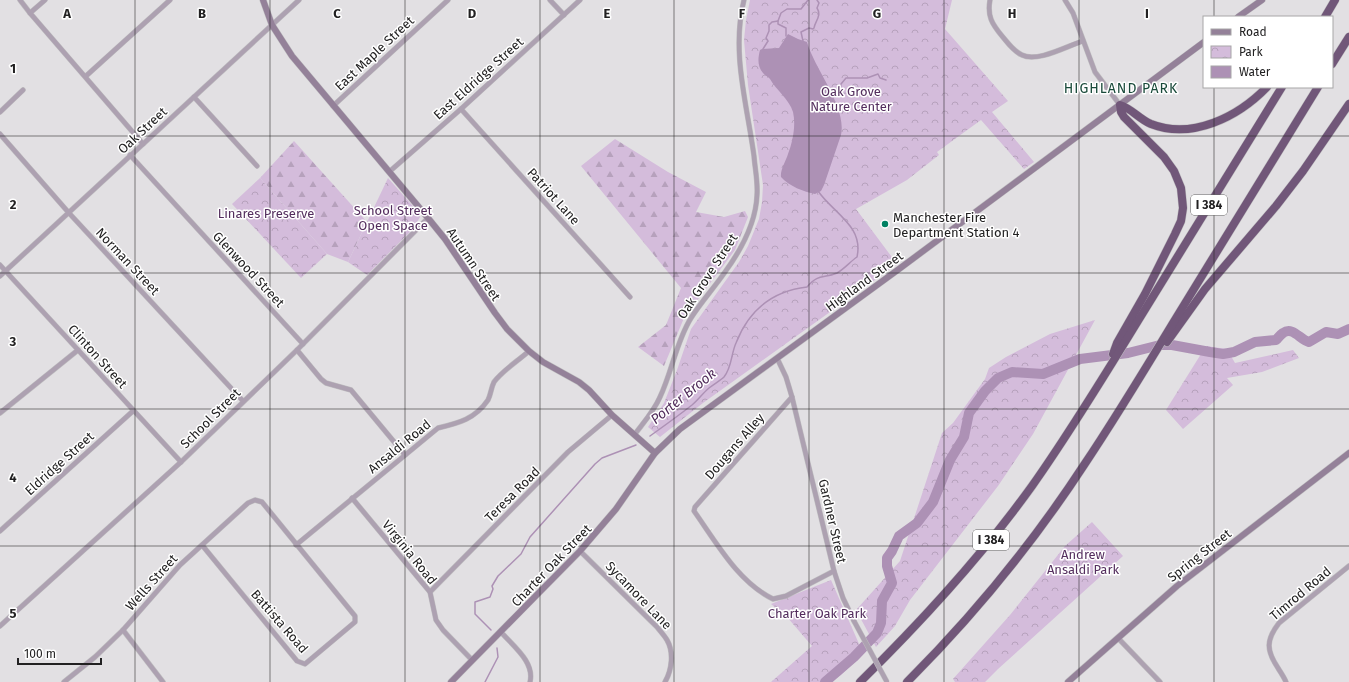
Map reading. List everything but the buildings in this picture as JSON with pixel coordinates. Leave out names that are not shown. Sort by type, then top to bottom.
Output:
[{"type":"highway","points":[[1325,16],[1335,0]]},
{"type":"highway","points":[[1333,62],[1349,37]]},
{"type":"highway","points":[[1132,324],[1181,220],[1183,203],[1180,184],[1172,168],[1124,117],[1121,112],[1120,105],[1126,107],[1141,119],[1156,126],[1172,129],[1186,129],[1210,124],[1230,115],[1252,101],[1266,88]]},
{"type":"highway","name":"I 384","points":[[860,682],[927,613],[992,538],[1048,463],[1112,363],[1116,347],[1281,88]]},
{"type":"highway","name":"I 384","points":[[907,682],[967,618],[1029,542],[1081,470],[1317,88]]},
{"type":"highway","points":[[1152,357],[1169,339],[1205,289],[1291,187],[1349,104]]},
{"type":"main road","name":"Autumn Street","points":[[263,0],[272,26],[292,56],[445,239],[495,314],[507,329],[529,351],[543,362],[579,382],[589,390],[612,415],[655,453]]},
{"type":"main road","points":[[1239,16],[1262,0]]},
{"type":"main road","name":"Highland Street","points":[[655,453],[689,422],[1203,43]]},
{"type":"main road","name":"Charter Oak Street","points":[[451,682],[580,552],[616,509],[655,453]]},
{"type":"main road","name":"Spring Street","points":[[1068,682],[1177,586],[1349,453]]},
{"type":"street","points":[[20,0],[30,14],[86,76],[143,144]]},
{"type":"street","points":[[30,14],[45,0]]},
{"type":"street","points":[[86,76],[170,0]]},
{"type":"street","name":"Oak Street","points":[[0,276],[300,0]]},
{"type":"street","name":"East Maple Street","points":[[333,106],[448,0]]},
{"type":"street","points":[[550,0],[564,15]]},
{"type":"street","name":"East Eldridge Street","points":[[389,172],[461,109],[580,0]]},
{"type":"street","name":"Oak Grove Street","points":[[634,434],[649,416],[660,398],[690,318],[725,272],[738,252],[747,234],[754,214],[757,196],[756,177],[742,85],[739,51],[739,29],[744,0]]},
{"type":"street","points":[[990,0],[989,9],[992,24],[1012,48],[1022,56],[1038,58],[1083,41]]},
{"type":"street","points":[[1065,0],[1073,13],[1097,75],[1120,105]]},
{"type":"street","points":[[0,112],[23,90]]},
{"type":"street","points":[[194,97],[257,166]]},
{"type":"street","name":"Patriot Lane","points":[[461,109],[630,297]]},
{"type":"street","name":"Norman Street","points":[[0,134],[69,213],[243,401]]},
{"type":"street","name":"Glenwood Street","points":[[130,155],[303,344]]},
{"type":"street","name":"School Street","points":[[0,626],[181,462],[297,350],[428,218]]},
{"type":"street","name":"Clinton Street","points":[[0,265],[181,462]]},
{"type":"street","points":[[0,413],[78,350]]},
{"type":"street","points":[[297,350],[326,383],[351,390],[406,455]]},
{"type":"street","name":"Ansaldi Road","points":[[296,545],[438,428],[466,420],[482,407],[489,398],[494,383],[504,372],[529,351]]},
{"type":"street","name":"Gardner Street","points":[[777,358],[786,377],[792,397],[834,571],[843,598],[887,682]]},
{"type":"street","name":"Dougans Alley","points":[[792,397],[695,507],[694,511],[734,568],[755,588],[773,599],[786,596],[834,571]]},
{"type":"street","name":"Eldridge Street","points":[[0,531],[133,411]]},
{"type":"street","name":"Teresa Road","points":[[430,592],[568,452],[612,415]]},
{"type":"street","name":"Virginia Road","points":[[352,498],[430,592],[436,620],[443,630],[472,660]]},
{"type":"street","name":"Battista Road","points":[[202,545],[297,661],[306,664],[355,622],[355,616],[262,502],[255,500]]},
{"type":"street","name":"Wells Street","points":[[64,682],[95,657],[123,630],[180,565],[248,503],[255,500]]},
{"type":"street","name":"Sycamore Lane","points":[[580,552],[657,627],[667,640],[671,654],[671,667],[665,682]]},
{"type":"street","name":"Timrod Road","points":[[1286,682],[1273,661],[1268,649],[1270,634],[1279,623],[1349,566]]},
{"type":"street","points":[[123,630],[163,682]]},
{"type":"street","points":[[501,632],[528,662],[532,674],[530,682]]},
{"type":"street","points":[[1118,638],[1160,682]]},
{"type":"green space","name":"Oak Grove Nature Center","points":[[750,0],[952,0],[945,29],[1008,101],[992,112],[1034,162],[1024,169],[981,120],[937,152],[939,155],[907,180],[856,209],[897,264],[703,403],[660,437],[648,427],[664,403],[691,329],[739,262],[748,246],[759,219],[763,185],[748,85],[744,40]]},
{"type":"green space","points":[[615,139],[668,172],[706,192],[696,212],[724,217],[745,211],[748,217],[735,250],[684,318],[664,366],[638,347],[666,325],[681,288],[581,166]]},
{"type":"green space","points":[[294,141],[367,222],[348,262],[327,254],[260,178]]},
{"type":"green space","name":"Linares Preserve","points":[[260,178],[327,254],[301,278],[232,204]]},
{"type":"green space","name":"School Street Open Space","points":[[388,178],[419,213],[420,217],[413,229],[367,275],[348,262]]},
{"type":"green space","points":[[1095,320],[1033,434],[998,486],[910,600],[895,626],[876,647],[856,610],[900,561],[942,433],[953,423],[985,379],[989,368],[1006,357],[1050,334]]},
{"type":"green space","points":[[1206,346],[1227,349],[1235,363],[1293,350],[1299,358],[1262,372],[1227,378],[1233,385],[1183,429],[1166,410]]},
{"type":"green space","name":"Andrew Ansaldi Park","points":[[1092,522],[1123,556],[985,682],[955,682],[953,679],[1010,615],[1065,546]]},
{"type":"green space","name":"Charter Oak Park","points":[[831,580],[863,653],[841,675],[830,682],[771,682],[812,646],[787,617],[771,604]]},
{"type":"water","points":[[788,34],[807,42],[835,101],[842,124],[841,135],[824,185],[821,191],[815,194],[797,188],[781,177],[782,168],[793,138],[793,112],[789,103],[769,78],[763,73],[759,65],[758,59],[760,50],[779,48]]},
{"type":"waterway","points":[[786,36],[786,28],[778,24],[781,13],[787,9],[801,9],[808,0]]},
{"type":"waterway","points":[[803,41],[801,32],[809,28],[813,29],[818,18],[819,14],[817,8],[819,3],[817,0]]},
{"type":"waterway","points":[[763,49],[768,41],[766,38],[769,31],[769,25],[772,22],[778,21]]},
{"type":"waterway","points":[[830,93],[840,91],[841,84],[846,78],[867,78],[878,74],[880,78],[886,80]]},
{"type":"waterway","name":"Porter Brook","points":[[650,436],[692,405],[709,388],[724,377],[729,369],[734,347],[741,331],[763,304],[783,293],[794,289],[807,287],[818,278],[837,273],[857,257],[858,246],[852,228],[818,191]]},
{"type":"waterway","points":[[825,682],[854,657],[877,633],[881,623],[882,601],[892,583],[887,566],[887,558],[899,536],[917,523],[933,502],[950,460],[964,437],[969,413],[985,391],[998,378],[1012,372],[1043,374],[1080,359],[1128,353],[1160,345],[1172,345],[1223,354],[1234,352],[1255,342],[1276,340],[1287,331],[1293,332],[1309,342],[1326,332],[1338,334],[1349,329]]},
{"type":"waterway","name":"Porter Brook","points":[[491,630],[475,614],[475,602],[490,597],[493,589],[492,586],[498,576],[521,554],[530,537],[595,464],[602,458],[636,445]]},
{"type":"waterway","name":"Porter Brook","points":[[485,682],[498,657],[497,648]]},
{"type":"place","name":"Manchester Fire Department Station 4","points":[[885,224]]},
{"type":"district","name":"HIGHLAND PARK","points":[[1121,88]]}]
